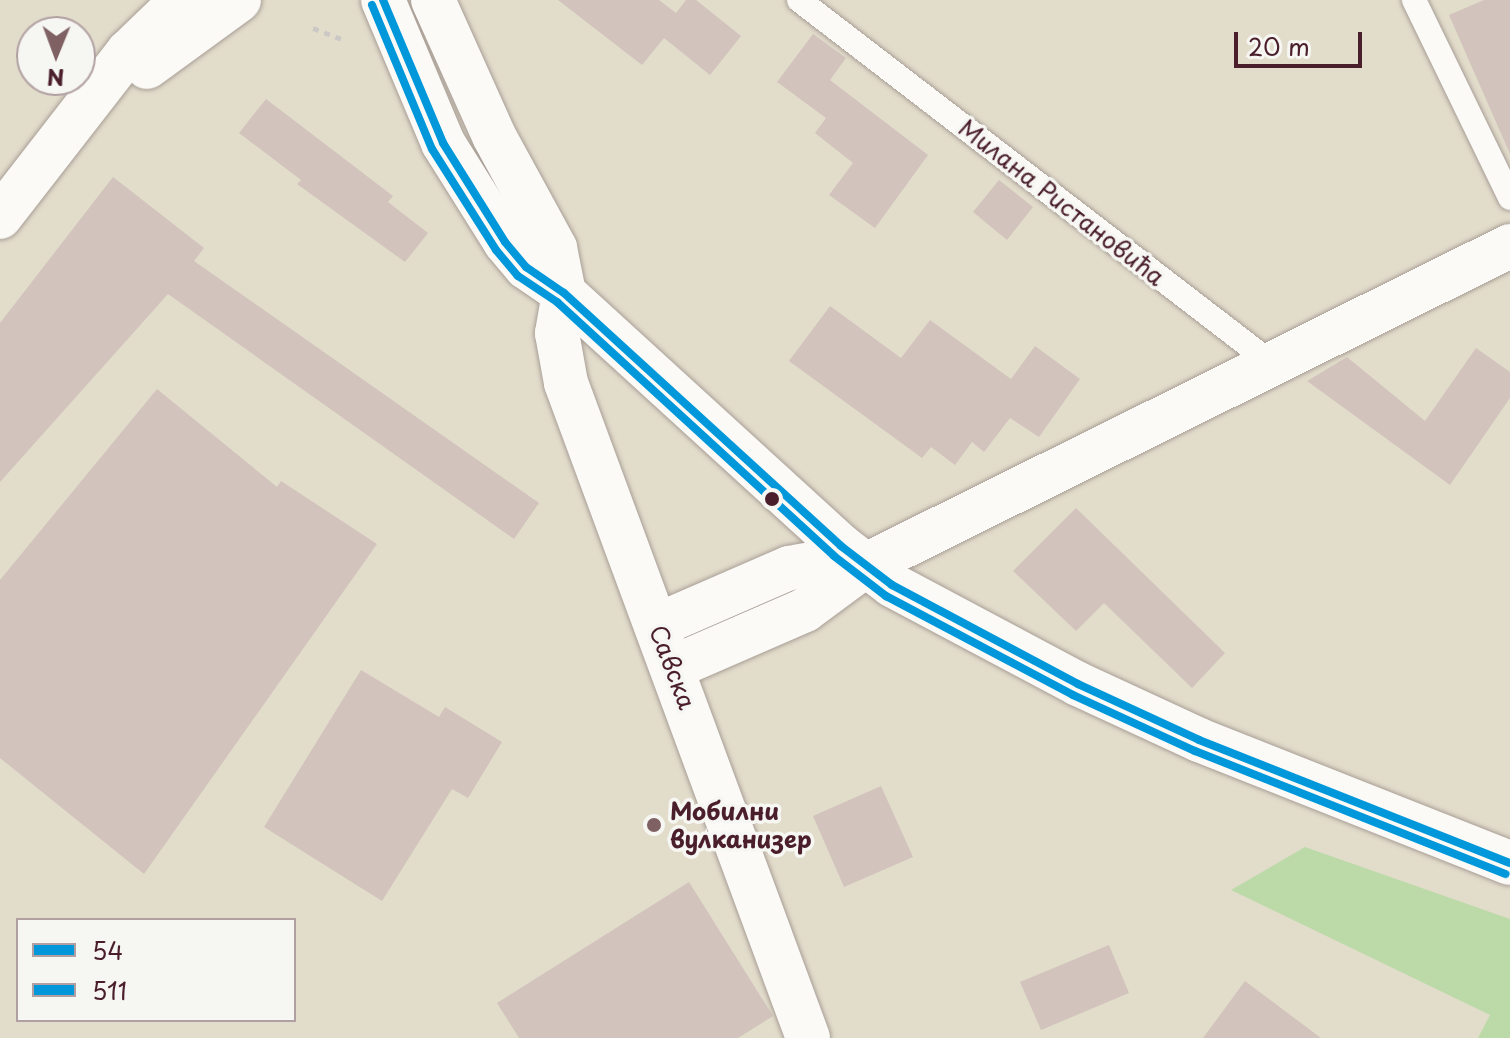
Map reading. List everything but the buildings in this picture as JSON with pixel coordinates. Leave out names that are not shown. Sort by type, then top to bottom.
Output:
[{"type":"main road","points":[[0,217],[128,52],[182,0]]},
{"type":"main road","points":[[68,133],[183,37],[239,0]]},
{"type":"main road","points":[[383,0],[417,87],[471,190],[526,267],[564,293],[778,492],[866,565],[1002,647],[1133,710],[1510,863]]},
{"type":"main road","name":"Савска","points":[[433,0],[494,136],[555,248],[564,293],[557,333],[566,383],[674,667],[808,1038]]},
{"type":"main road","points":[[674,667],[805,610],[866,565],[1270,362],[1510,246]]},
{"type":"main road","points":[[658,625],[789,568],[823,562],[866,565]]},
{"type":"lane","name":"Милана Ристановића","points":[[799,0],[1270,362]]},
{"type":"lane","points":[[1414,0],[1510,198]]},
{"type":"path","points":[[313,28],[341,39]]},
{"type":"green space","points":[[1305,847],[1510,919],[1510,1038],[1478,1038],[1490,1015],[1231,890]]},
{"type":"transit line","name":"54","points":[[383,0],[443,143],[505,242],[526,267],[564,293],[841,546],[892,585],[1078,684],[1199,740],[1510,863]]},
{"type":"transit line","name":"511","points":[[372,5],[432,149],[496,250],[518,276],[557,302],[834,556],[886,596],[1073,695],[1195,751],[1506,874]]},
{"type":"place","name":"Мобилни вулканизер","points":[[654,825]]}]
